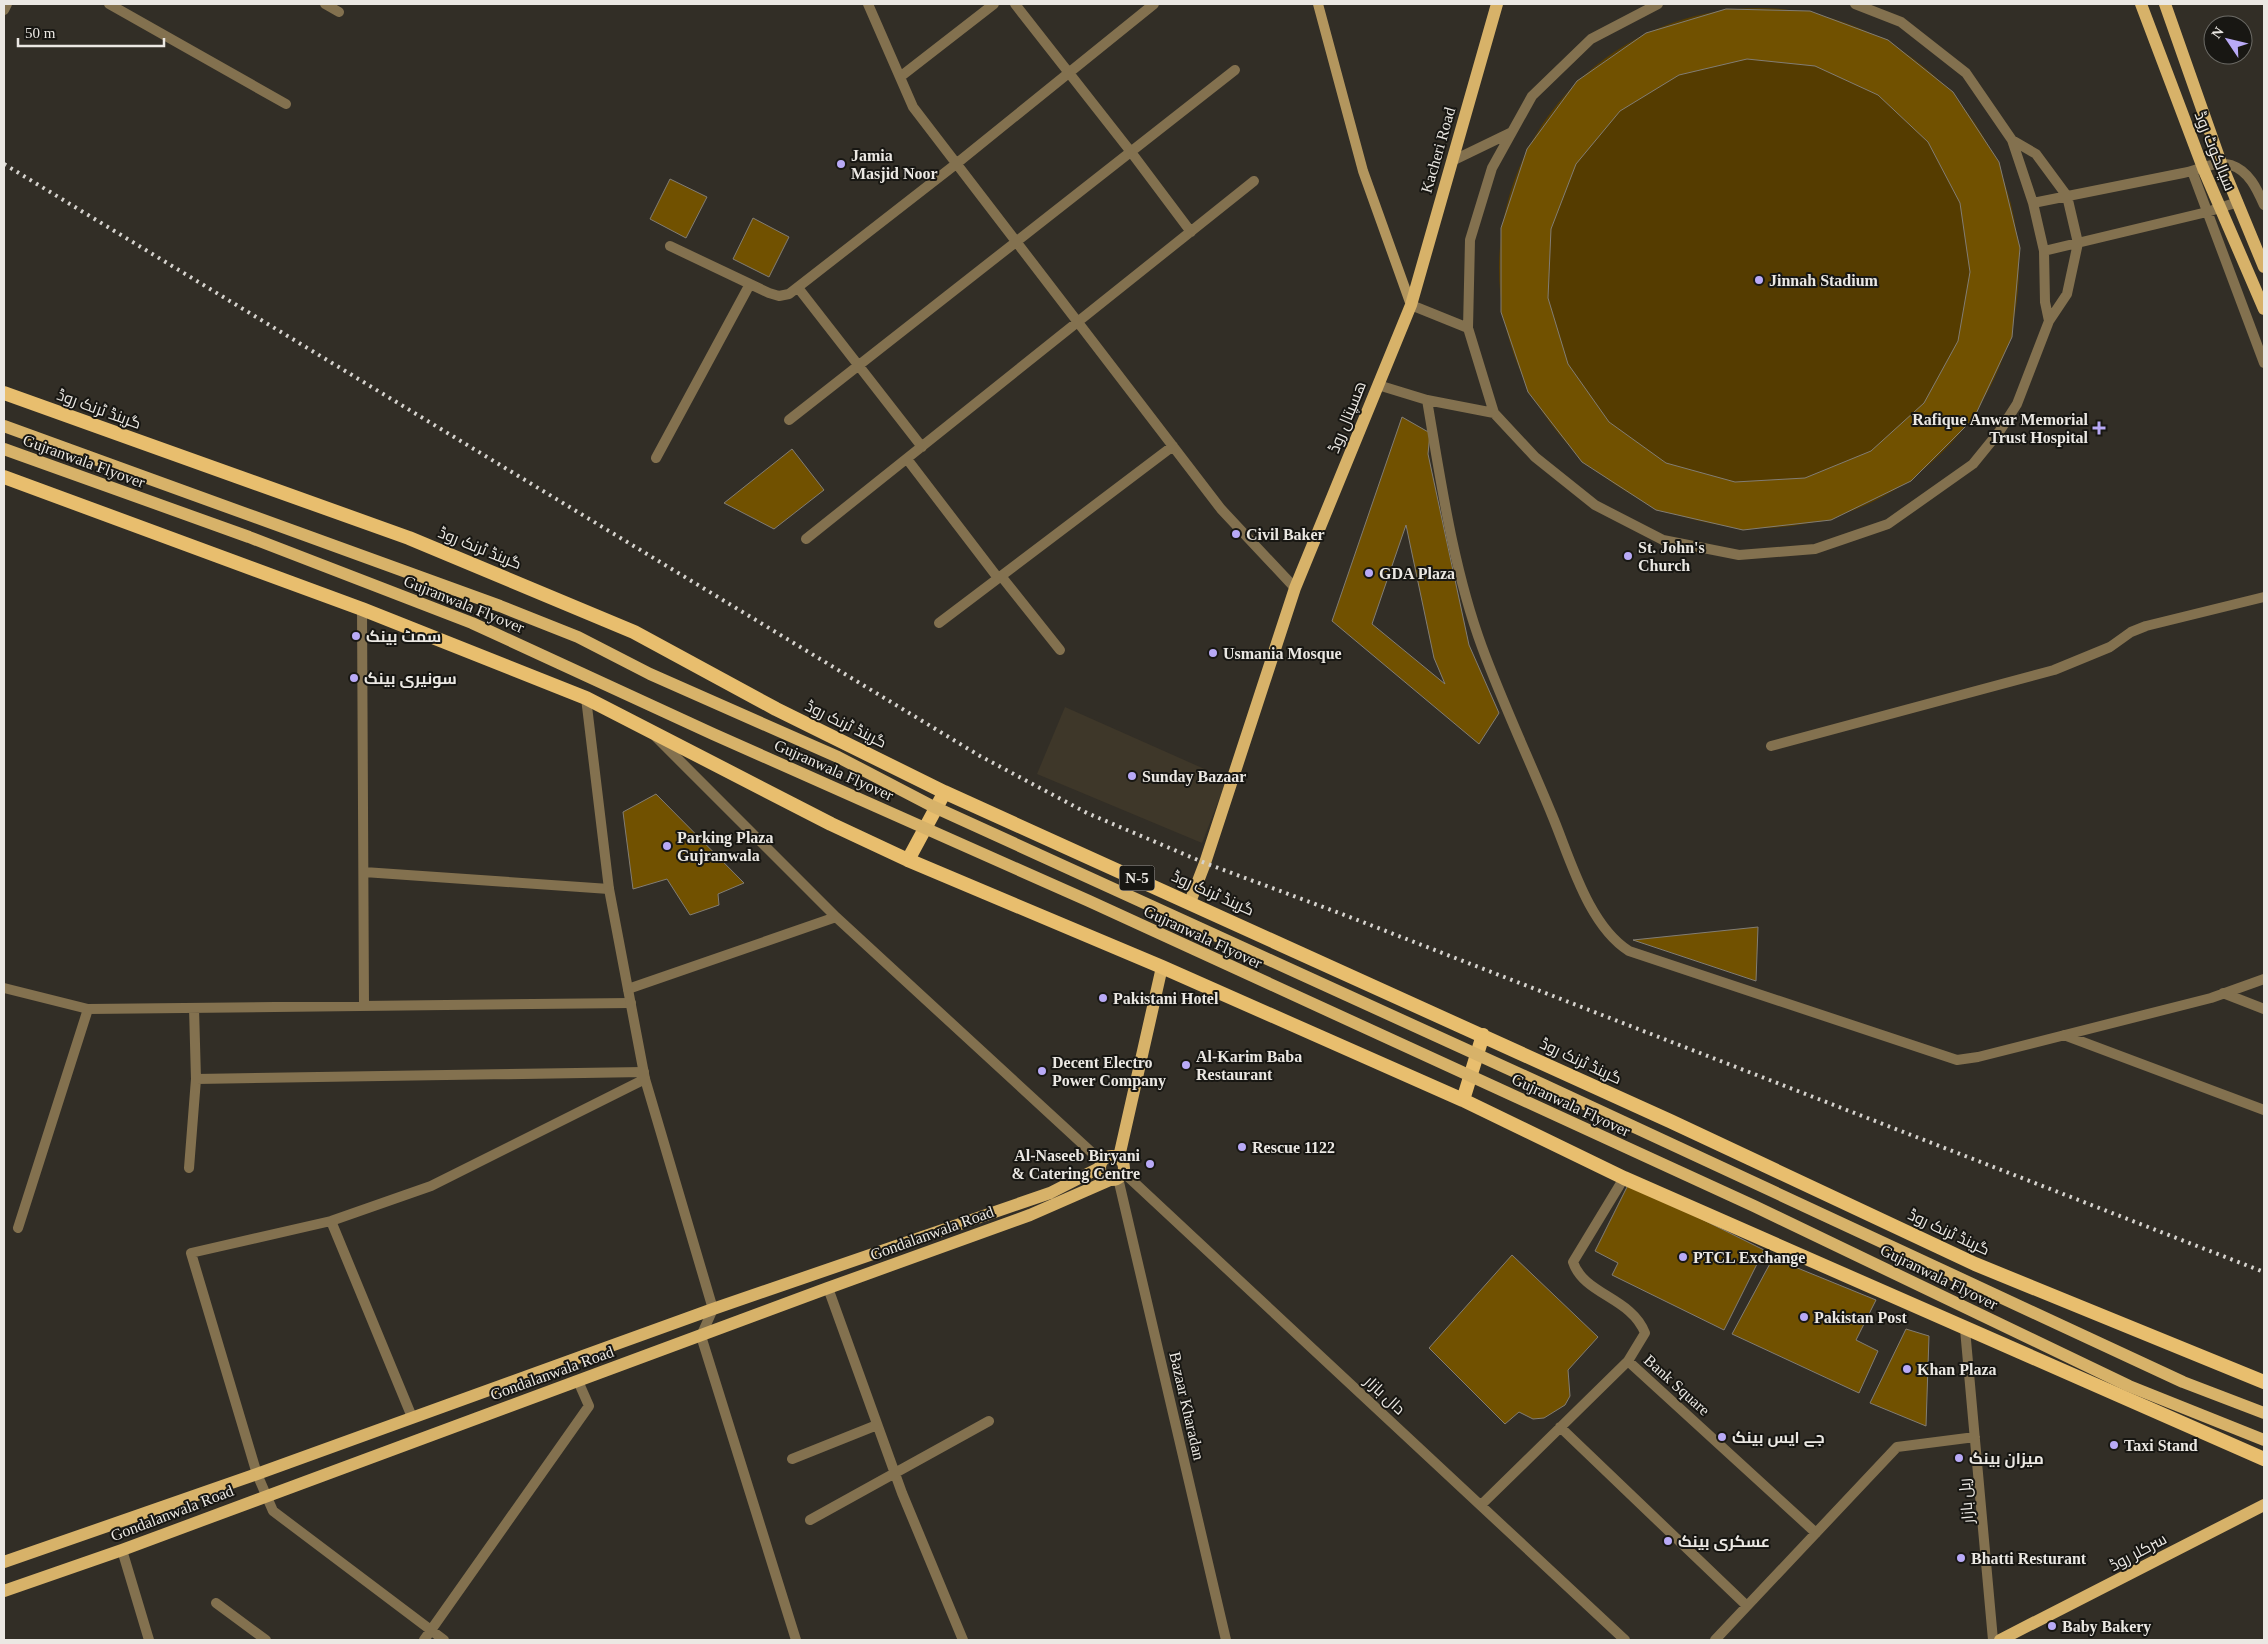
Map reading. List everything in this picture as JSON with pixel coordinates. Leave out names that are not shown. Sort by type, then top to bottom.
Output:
[{"type":"highway","name":"گرینڈ ٹرنک روڈ","points":[[4,393],[409,538],[524,584],[634,632],[776,709],[944,792],[1483,1035],[1975,1264],[2264,1382]]},
{"type":"highway","points":[[4,480],[362,609],[586,698],[831,824],[908,860],[1162,966],[1462,1100],[1624,1178],[1964,1329],[2264,1459]]},
{"type":"highway","points":[[908,860],[944,792]]},
{"type":"highway","points":[[1462,1100],[1483,1035]]},
{"type":"main road","points":[[1318,4],[1363,171],[1410,305]]},
{"type":"main road","name":"Kacheri Road","points":[[1410,305],[1496,4]]},
{"type":"main road","name":"سیالکوٹ روڈ","points":[[2141,4],[2197,169],[2220,207],[2264,309]]},
{"type":"main road","name":"سیالکوٹ روڈ","points":[[2165,4],[2221,163],[2264,268]]},
{"type":"main road","name":"ھسپتال روڈ","points":[[1190,902],[1295,588],[1410,305]]},
{"type":"main road","name":"Gujranwala Flyover","points":[[4,426],[500,606],[578,637],[650,674],[838,758],[950,815],[1546,1086],[2183,1382],[2264,1413]]},
{"type":"main road","name":"Gujranwala Flyover","points":[[4,449],[249,537],[480,627],[713,734],[1089,901],[1754,1206],[2129,1386],[2264,1440]]},
{"type":"main road","points":[[1119,1158],[1162,966]]},
{"type":"main road","points":[[1107,1156],[1119,1158],[1124,1164],[1117,1177],[1102,1176],[1100,1164],[1107,1156]]},
{"type":"main road","name":"Gondalanwala Road","points":[[4,1562],[257,1474],[713,1308],[1050,1193],[1100,1164]]},
{"type":"main road","name":"Gondalanwala Road","points":[[4,1591],[122,1550],[578,1380],[1030,1215],[1117,1177]]},
{"type":"main road","name":"سرکلر روڈ","points":[[2000,1640],[2264,1504]]},
{"type":"street","points":[[4,10],[7,4]]},
{"type":"street","points":[[108,4],[286,104]]},
{"type":"street","points":[[325,4],[339,12]]},
{"type":"street","points":[[868,4],[913,107],[1221,509],[1295,588]]},
{"type":"street","points":[[900,77],[994,4]]},
{"type":"street","points":[[1015,4],[1191,232]]},
{"type":"street","points":[[670,246],[779,296],[789,294],[956,164],[1068,71],[1154,4]]},
{"type":"street","points":[[1658,4],[1591,39],[1532,96],[1492,168],[1470,240],[1468,328],[1494,413],[1535,457],[1595,505],[1663,540],[1739,555],[1815,549],[1888,524],[1974,464],[1999,432],[2017,404],[2049,320],[2067,294],[2078,243],[2067,196],[2036,154],[2012,140]]},
{"type":"street","points":[[1855,4],[1902,22],[1966,73],[2012,140],[2034,203],[2044,251],[2045,302],[2049,320]]},
{"type":"street","points":[[789,420],[859,367],[1235,70]]},
{"type":"street","points":[[1452,161],[1512,132]]},
{"type":"street","points":[[2034,203],[2221,163]]},
{"type":"street","name":"سیالکوٹ روڈ","points":[[2221,163],[2233,165],[2244,172],[2253,183],[2264,205]]},
{"type":"street","points":[[2197,169],[2207,212],[2264,363]]},
{"type":"street","points":[[806,539],[1254,181]]},
{"type":"street","points":[[2044,251],[2207,212],[2238,202]]},
{"type":"street","points":[[656,458],[750,284]]},
{"type":"street","points":[[799,288],[922,447]]},
{"type":"street","points":[[1410,305],[1468,328]]},
{"type":"street","points":[[1378,385],[1427,400],[1494,413]]},
{"type":"street","points":[[1427,400],[1438,466],[1462,580],[1482,646],[1586,899],[1616,943],[1629,951],[1956,1060],[1978,1057],[2064,1035],[2223,993],[2264,980]]},
{"type":"street","points":[[939,623],[1173,446]]},
{"type":"street","points":[[907,459],[1060,650]]},
{"type":"street","points":[[1771,746],[2054,670],[2110,647],[2131,632],[2146,626],[2264,597]]},
{"type":"street","points":[[362,609],[364,1005]]},
{"type":"street","points":[[586,698],[609,889],[644,1075],[713,1308],[702,1336],[796,1640]]},
{"type":"street","points":[[651,732],[836,918],[1100,1164]]},
{"type":"street","points":[[364,872],[609,889]]},
{"type":"street","points":[[628,989],[836,918]]},
{"type":"street","points":[[4,988],[88,1009],[630,1003]]},
{"type":"street","points":[[2223,993],[2264,1008]]},
{"type":"street","points":[[189,1168],[196,1079],[194,1008]]},
{"type":"street","points":[[18,1228],[88,1009]]},
{"type":"street","points":[[2064,1035],[2264,1110]]},
{"type":"street","points":[[196,1079],[644,1075]]},
{"type":"street","points":[[444,1640],[273,1511],[257,1474],[191,1253],[331,1221],[431,1186],[644,1075]]},
{"type":"street","name":"دال بازار","points":[[1117,1177],[1481,1505],[1625,1640]]},
{"type":"street","name":"Bazaar Kharadan","points":[[1117,1177],[1226,1640]]},
{"type":"street","points":[[1481,1505],[1628,1361],[1645,1333],[1629,1309],[1581,1277],[1577,1273],[1573,1262],[1624,1178]]},
{"type":"street","points":[[331,1221],[412,1417]]},
{"type":"street","points":[[828,1288],[894,1472],[962,1640]]},
{"type":"street","name":"ریل بازار","points":[[1964,1329],[1993,1640]]},
{"type":"street","name":"Bank Square","points":[[1628,1361],[1816,1533]]},
{"type":"street","points":[[424,1640],[589,1406],[578,1380]]},
{"type":"street","points":[[810,1520],[989,1421]]},
{"type":"street","points":[[792,1459],[878,1425]]},
{"type":"street","points":[[1560,1428],[1747,1606]]},
{"type":"street","points":[[1715,1640],[1897,1447],[1975,1437]]},
{"type":"street","points":[[122,1550],[149,1640]]},
{"type":"street","points":[[216,1603],[266,1640]]},
{"type":"shaded area","name":"Jinnah Stadium","points":[[1759,8],[1810,13],[1858,28],[1903,52],[1943,84],[1975,124],[1999,169],[2014,217],[2019,268],[2014,319],[1999,367],[1975,412],[1943,452],[1903,484],[1858,508],[1810,523],[1759,528],[1708,523],[1660,508],[1615,484],[1575,452],[1543,412],[1519,367],[1504,319],[1499,268],[1504,217],[1519,169],[1543,124],[1575,84],[1615,52],[1660,28],[1708,13]]},
{"type":"shaded area","name":"Sunday Bazaar","points":[[1065,707],[1227,779],[1202,843],[1037,774]]},
{"type":"building","points":[[1726,9],[1810,11],[1888,40],[1953,92],[1999,162],[2020,248],[2012,337],[1974,418],[1911,481],[1831,520],[1743,530],[1656,510],[1582,462],[1528,392],[1501,312],[1501,228],[1527,149],[1577,81],[1646,33]],"holes":[[[1747,59],[1815,66],[1878,95],[1928,142],[1960,203],[1970,272],[1958,341],[1924,403],[1871,451],[1805,478],[1735,482],[1666,463],[1609,422],[1568,364],[1548,298],[1551,229],[1576,164],[1620,111],[1679,75]]]},
{"type":"building","points":[[670,179],[707,197],[686,238],[650,219]]},
{"type":"building","points":[[753,218],[789,237],[769,277],[733,259]]},
{"type":"building","name":"GDA Plaza","points":[[1402,417],[1430,433],[1428,454],[1469,645],[1499,713],[1479,744],[1332,621]],"holes":[[[1406,525],[1434,658],[1445,684],[1372,624]]]},
{"type":"building","points":[[792,449],[824,490],[774,529],[724,503]]},
{"type":"building","name":"Parking Plaza Gujranwala","points":[[656,794],[744,883],[718,894],[719,905],[690,915],[667,879],[633,889],[623,812]]},
{"type":"building","points":[[1758,927],[1756,981],[1633,940]]},
{"type":"building","name":"PTCL Exchange","points":[[1629,1183],[1764,1250],[1724,1330],[1612,1275],[1618,1263],[1595,1251]]},
{"type":"building","points":[[1512,1255],[1598,1337],[1568,1370],[1570,1396],[1565,1405],[1544,1418],[1533,1419],[1519,1412],[1505,1424],[1429,1348]]},
{"type":"building","name":"Pakistan Post","points":[[1773,1258],[1876,1300],[1856,1340],[1878,1351],[1859,1393],[1732,1334]]},
{"type":"building","name":"Khan Plaza","points":[[1906,1329],[1929,1336],[1926,1426],[1870,1403]]},
{"type":"railway","points":[[4,164],[980,756],[1087,813],[1205,863],[1342,914],[2264,1272]]},
{"type":"place","name":"Jamia Masjid Noor","points":[[841,164]]},
{"type":"place","name":"Jinnah Stadium","points":[[1759,280]]},
{"type":"place","name":"Rafique Anwar Memorial Trust Hospital","points":[[2099,428]]},
{"type":"place","name":"Civil Baker","points":[[1236,534]]},
{"type":"place","name":"St. John's Church","points":[[1628,556]]},
{"type":"place","name":"GDA Plaza","points":[[1369,573]]},
{"type":"place","name":"سمٹ بینک","points":[[356,636]]},
{"type":"place","name":"Usmania Mosque","points":[[1213,653]]},
{"type":"place","name":"سونیری بینک","points":[[354,678]]},
{"type":"place","name":"Sunday Bazaar","points":[[1132,776]]},
{"type":"place","name":"Parking Plaza Gujranwala","points":[[667,846]]},
{"type":"place","name":"Pakistani Hotel","points":[[1103,998]]},
{"type":"place","name":"Al-Karim Baba Restaurant","points":[[1186,1065]]},
{"type":"place","name":"Decent Electro Power Company","points":[[1042,1071]]},
{"type":"place","name":"Rescue 1122","points":[[1242,1147]]},
{"type":"place","name":"Al-Naseeb Biryani & Catering Centre","points":[[1150,1164]]},
{"type":"place","name":"PTCL Exchange","points":[[1683,1257]]},
{"type":"place","name":"Pakistan Post","points":[[1804,1317]]},
{"type":"place","name":"Khan Plaza","points":[[1907,1369]]},
{"type":"place","name":"جے ایس بینک","points":[[1722,1437]]},
{"type":"place","name":"Taxi Stand","points":[[2114,1445]]},
{"type":"place","name":"میزان بینک","points":[[1959,1458]]},
{"type":"place","name":"عسکری بینک","points":[[1668,1541]]},
{"type":"place","name":"Bhatti Resturant","points":[[1961,1558]]},
{"type":"place","name":"Baby Bakery","points":[[2052,1626]]}]
